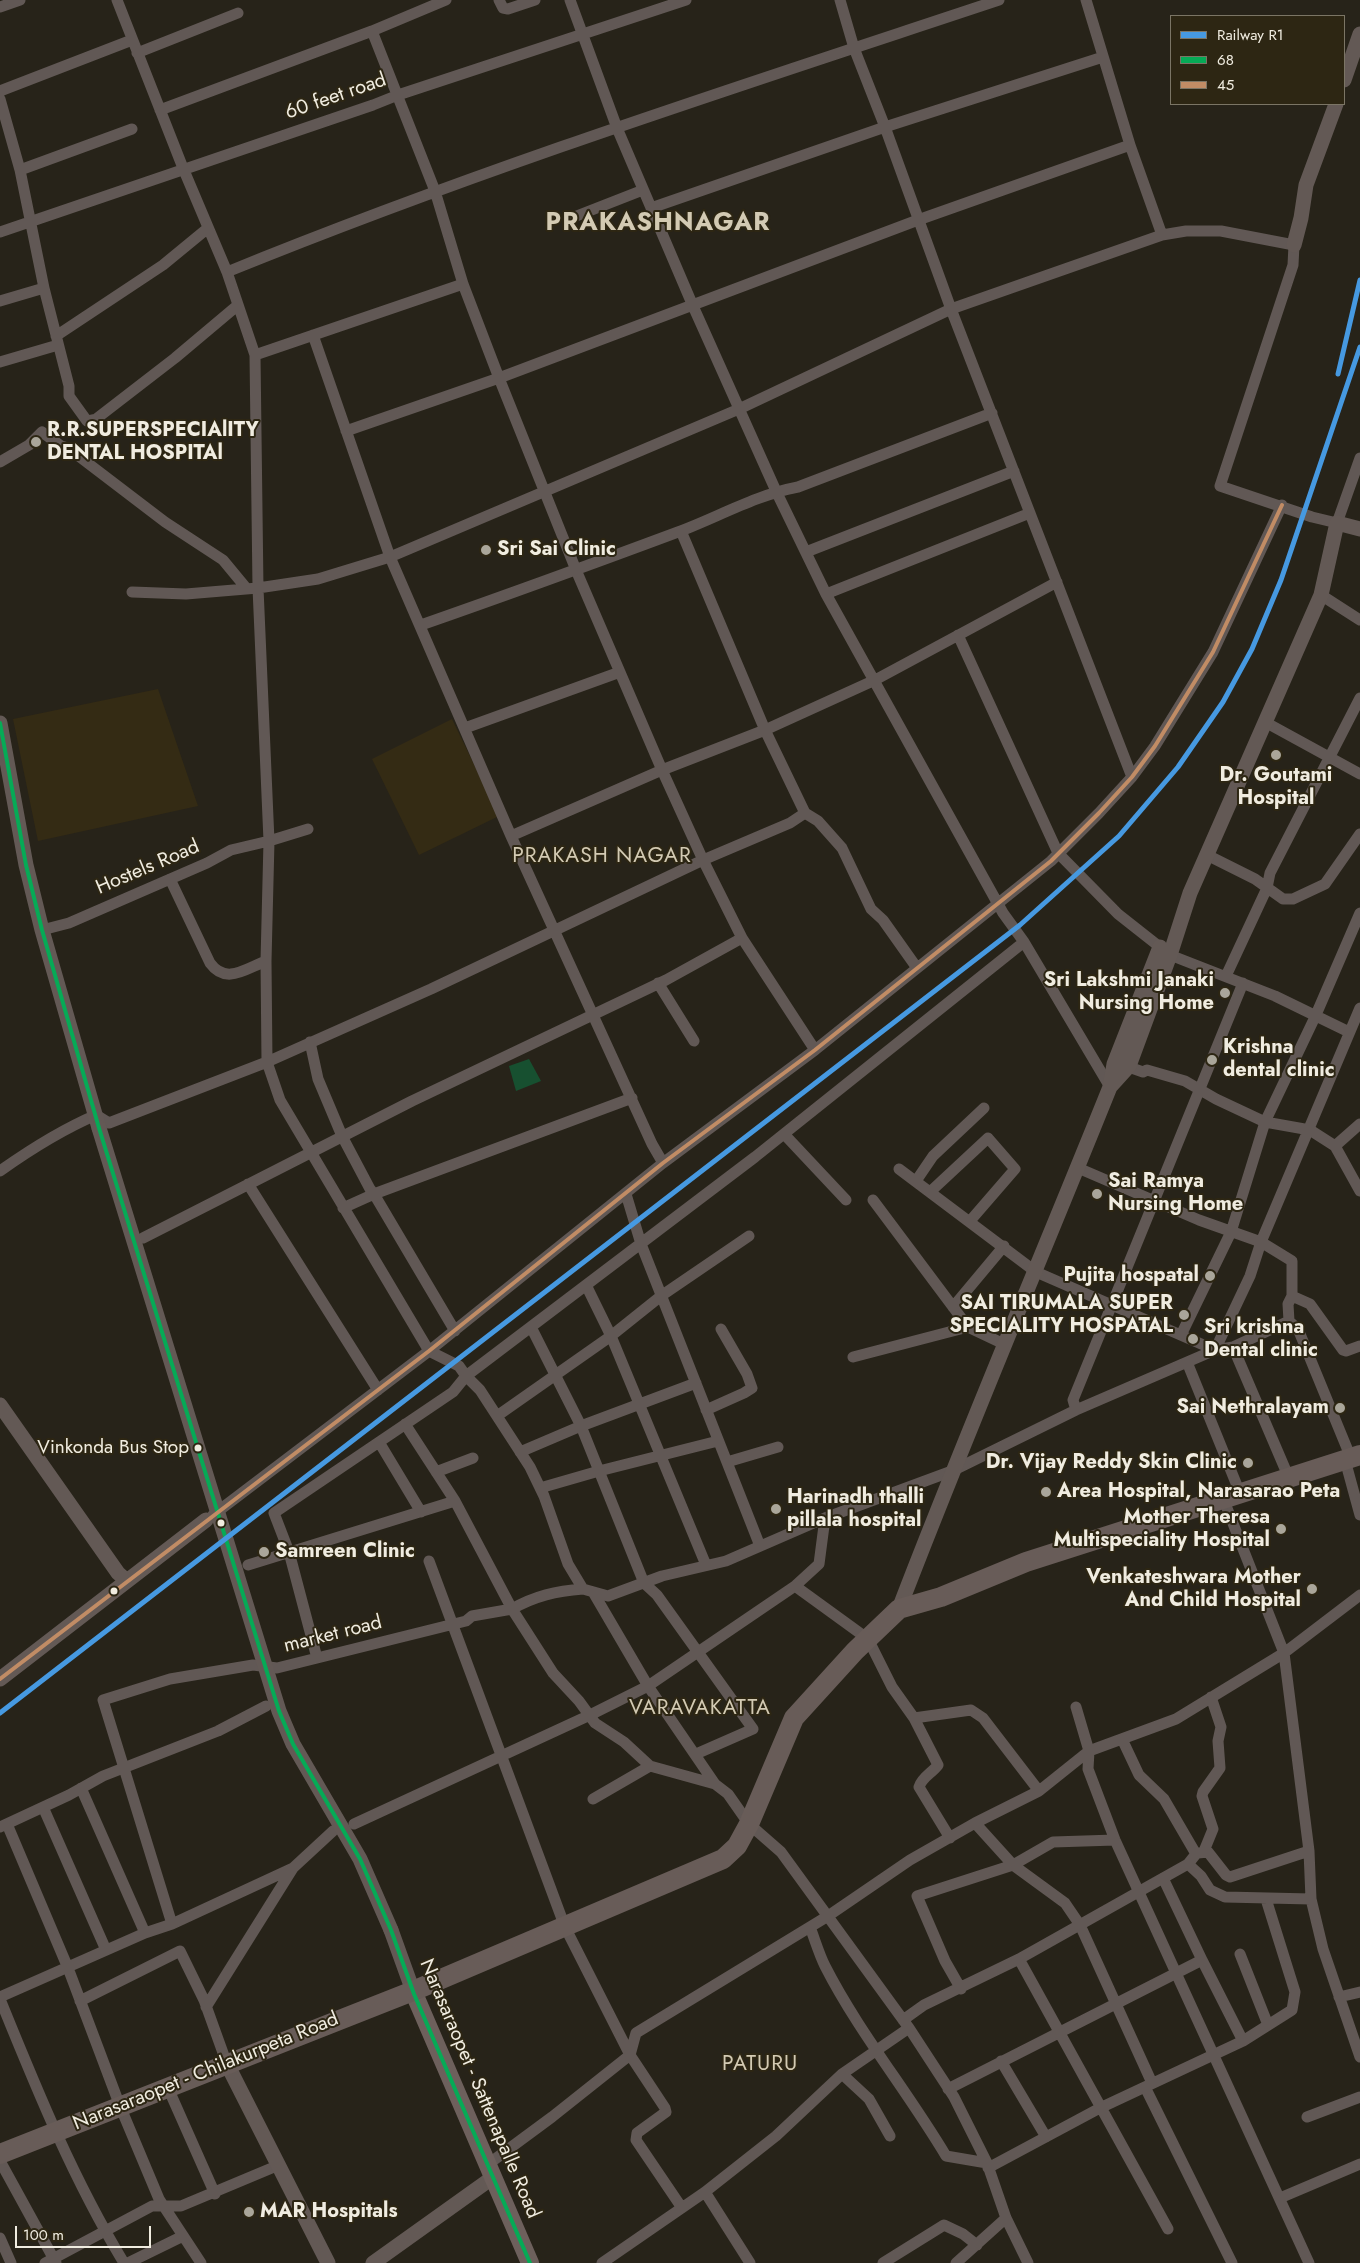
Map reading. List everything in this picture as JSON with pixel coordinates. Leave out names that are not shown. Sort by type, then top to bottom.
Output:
[{"type":"highway","points":[[899,1609],[942,1597],[1026,1562],[1352,1458]]},
{"type":"highway","name":"Narasaraopet - Chilakurpeta Road","points":[[0,2154],[412,1991],[723,1859],[737,1846],[749,1824],[794,1718],[868,1639],[899,1609]]},
{"type":"main road","points":[[1345,77],[1360,34]]},
{"type":"main road","points":[[1294,245],[1301,218],[1306,185],[1336,105]]},
{"type":"main road","points":[[899,1609],[952,1471],[1006,1345],[1110,1087],[1121,1065],[1165,951],[1321,595],[1337,523],[1360,529]]},
{"type":"main road","name":"Narasaraopet - Sattenapalle Road","points":[[0,723],[26,866],[42,930],[97,1122],[279,1711],[293,1744],[360,1860],[391,1930],[412,1991],[530,2263]]},
{"type":"main road","points":[[0,1405],[118,1573],[123,1584]]},
{"type":"main road","points":[[0,1421],[123,1584]]},
{"type":"main road","points":[[0,1679],[206,1520]]},
{"type":"main road","points":[[227,2064],[328,2263]]},
{"type":"main road","points":[[373,2263],[489,2171]]},
{"type":"street","points":[[0,6],[20,0]]},
{"type":"street","points":[[117,0],[183,168],[227,272],[255,355],[253,589],[269,841],[266,961],[267,1062],[280,1100],[429,1351],[459,1366],[480,1390],[520,1452],[540,1488],[568,1564],[588,1591],[648,1686],[715,1784],[728,1794],[749,1824],[781,1852],[906,2024],[948,2089],[987,2166],[1006,2218],[1028,2263]]},
{"type":"street","points":[[160,110],[372,31],[446,0]]},
{"type":"street","points":[[499,0],[503,8],[508,9],[535,0]]},
{"type":"street","points":[[570,0],[580,34],[643,190],[776,491],[826,594],[998,904],[1024,942],[1110,1087]]},
{"type":"street","name":"60 feet road","points":[[0,232],[398,95],[686,0]]},
{"type":"street","points":[[840,0],[854,48],[885,127],[951,309],[1132,777]]},
{"type":"street","points":[[227,272],[435,191],[999,0]]},
{"type":"street","points":[[1086,0],[1130,145],[1162,235]]},
{"type":"street","points":[[137,53],[238,13]]},
{"type":"street","points":[[372,31],[435,191],[463,284],[498,378],[546,491],[576,570],[662,770],[703,860],[742,938],[815,1050]]},
{"type":"street","points":[[0,91],[132,40]]},
{"type":"street","points":[[651,208],[885,127],[1104,57]]},
{"type":"street","points":[[0,99],[32,221],[44,288],[69,386],[69,396],[87,421],[96,419],[175,358],[238,305]]},
{"type":"street","points":[[20,170],[132,129]]},
{"type":"street","points":[[346,431],[498,378],[918,220],[1130,145]]},
{"type":"street","points":[[574,217],[643,190]]},
{"type":"street","points":[[0,362],[57,340],[163,265],[208,228]]},
{"type":"street","points":[[132,592],[186,594],[253,589],[318,579],[390,557],[739,409],[951,309],[1162,235],[1186,231],[1222,231],[1294,245],[1292,265],[1220,486],[1282,505],[1312,517],[1337,523],[1360,458]]},
{"type":"street","points":[[255,355],[463,284]]},
{"type":"street","points":[[0,301],[44,288]]},
{"type":"street","points":[[314,335],[390,557],[511,836],[652,1144],[663,1163]]},
{"type":"street","points":[[421,625],[576,570],[681,531],[776,491],[798,487],[992,413]]},
{"type":"street","points":[[0,462],[29,445],[42,432],[61,446],[68,448],[165,522],[222,560],[253,589]]},
{"type":"street","points":[[806,552],[1014,471]]},
{"type":"street","points":[[206,1520],[455,1331],[663,1163],[815,1050],[998,904],[1058,853],[1132,777],[1156,746],[1213,652],[1282,505]]},
{"type":"street","points":[[826,594],[1030,513]]},
{"type":"street","points":[[681,531],[765,730],[805,813],[818,821],[842,848],[871,909],[883,920],[917,968]]},
{"type":"street","points":[[511,836],[662,770],[765,730],[874,680],[1057,582]]},
{"type":"street","points":[[1321,595],[1360,620]]},
{"type":"street","points":[[958,635],[1058,853],[1118,914],[1165,951],[1243,983],[1349,1032]]},
{"type":"street","points":[[465,728],[620,672]]},
{"type":"street","points":[[1226,976],[1267,888],[1270,874],[1360,698]]},
{"type":"street","points":[[1265,722],[1360,774]]},
{"type":"street","points":[[0,1170],[43,1141],[97,1122],[109,1124],[267,1062],[431,989],[703,860],[790,824],[805,813]]},
{"type":"street","name":"Hostels Road","points":[[42,930],[69,923],[231,850],[308,829]]},
{"type":"street","points":[[1207,856],[1255,879],[1283,898],[1293,899],[1325,884],[1360,834]]},
{"type":"street","points":[[170,879],[210,963],[217,972],[229,976],[266,961]]},
{"type":"street","points":[[1181,1335],[1231,1232],[1265,1122],[1315,1017],[1360,912]]},
{"type":"street","points":[[143,1238],[412,1101],[658,983],[742,938]]},
{"type":"street","points":[[317,1658],[289,1552],[274,1513],[453,1392],[466,1376],[784,1134],[1024,942]]},
{"type":"street","points":[[658,983],[694,1041]]},
{"type":"street","points":[[1076,1410],[1073,1400],[1243,983]]},
{"type":"street","points":[[899,1169],[1004,1246],[1036,1272],[1215,1350],[1250,1276],[1261,1242],[1360,1008]]},
{"type":"street","points":[[310,1042],[318,1079],[342,1136],[370,1189],[455,1331]]},
{"type":"street","points":[[1121,1065],[1185,1081],[1265,1122],[1310,1130],[1335,1146],[1360,1192]]},
{"type":"street","points":[[343,1208],[374,1194],[632,1098]]},
{"type":"street","points":[[916,1181],[933,1156],[984,1108]]},
{"type":"street","points":[[1335,1146],[1360,1124]]},
{"type":"street","points":[[784,1134],[846,1200]]},
{"type":"street","points":[[930,1192],[988,1138],[1015,1169],[970,1221]]},
{"type":"street","points":[[1078,1168],[1231,1232],[1261,1242],[1292,1261],[1292,1296],[1288,1304],[1289,1322],[1298,1329],[1352,1458],[1360,1515]]},
{"type":"street","points":[[248,1184],[378,1390]]},
{"type":"street","points":[[626,1194],[641,1244],[760,1546]]},
{"type":"street","points":[[873,1200],[968,1327],[1006,1345]]},
{"type":"street","points":[[497,1416],[611,1336],[661,1296],[749,1236]]},
{"type":"street","points":[[953,1307],[1004,1246]]},
{"type":"street","points":[[586,1285],[611,1336],[706,1565]]},
{"type":"street","points":[[1292,1296],[1310,1304],[1343,1350],[1346,1351],[1360,1346]]},
{"type":"street","name":"market road","points":[[123,1768],[103,1700],[170,1679],[252,1665],[276,1668],[466,1621],[472,1616],[512,1609],[529,1600],[555,1591],[588,1591],[608,1596],[662,1576],[726,1561],[825,1518],[952,1471],[1076,1410],[1215,1350],[1234,1347],[1289,1322]]},
{"type":"street","points":[[531,1327],[556,1373],[581,1426],[644,1583],[657,1595],[753,1729],[696,1754]]},
{"type":"street","points":[[853,1357],[968,1327]]},
{"type":"street","points":[[706,1410],[752,1388],[747,1374],[720,1329]]},
{"type":"street","points":[[1234,1347],[1289,1478]]},
{"type":"street","points":[[1187,1362],[1284,1653],[1309,1851],[1311,1899],[1323,1949],[1360,2057]]},
{"type":"street","points":[[520,1452],[581,1426],[696,1383]]},
{"type":"street","points":[[405,1424],[455,1501],[512,1609],[552,1673],[595,1723],[624,1742],[650,1766],[715,1784]]},
{"type":"street","points":[[540,1488],[718,1441]]},
{"type":"street","points":[[379,1442],[421,1512]]},
{"type":"street","points":[[727,1462],[778,1447]]},
{"type":"street","points":[[436,1472],[473,1458]]},
{"type":"street","points":[[248,1565],[455,1501]]},
{"type":"street","points":[[354,1824],[502,1757],[648,1686],[795,1586],[819,1564],[825,1518]]},
{"type":"street","points":[[429,1561],[564,1927],[630,2055],[665,2108],[666,2112],[637,2133],[636,2140],[682,2208]]},
{"type":"street","points":[[795,1586],[868,1639],[892,1687],[914,1718],[938,1765],[921,1780],[919,1788],[950,1838]]},
{"type":"street","points":[[489,2171],[552,2117],[630,2055],[636,2033],[643,2027],[828,1916],[910,1860],[1039,1791],[1089,1751],[1176,1719],[1284,1653],[1360,1595]]},
{"type":"street","points":[[602,2263],[704,2192],[776,2136],[842,2074],[906,2024],[924,2005],[961,1989],[1019,1959],[1188,1864],[1200,1852],[1213,1829],[1202,1796],[1220,1768],[1218,1741],[1221,1728],[1211,1697]]},
{"type":"street","points":[[201,2263],[159,2199],[120,2106],[68,1968],[4,1826],[103,1776],[218,1731],[266,1706]]},
{"type":"street","points":[[1076,1706],[1089,1751],[1088,1768],[1115,1840],[1309,2263]]},
{"type":"street","points":[[914,1718],[972,1710],[982,1718],[1039,1791]]},
{"type":"street","points":[[1122,1739],[1139,1774],[1164,1800],[1200,1852]]},
{"type":"street","points":[[593,1799],[650,1766]]},
{"type":"street","points":[[123,1768],[172,1924]]},
{"type":"street","points":[[80,1788],[145,1934]]},
{"type":"street","points":[[43,1807],[106,1950]]},
{"type":"street","points":[[976,1823],[1014,1865],[1065,1903],[1080,1925],[1148,2085],[1232,2263]]},
{"type":"street","points":[[206,2007],[293,1868],[333,1831]]},
{"type":"street","points":[[961,1989],[945,1961],[917,1896],[1014,1865],[1054,1842],[1115,1840]]},
{"type":"street","points":[[1200,1852],[1208,1852],[1226,1875],[1230,1877],[1309,1851]]},
{"type":"street","points":[[1188,1864],[1201,1876],[1210,1890],[1225,1897],[1311,1899]]},
{"type":"street","points":[[124,2263],[104,2232],[54,2132],[0,1998],[106,1950],[172,1924],[293,1868]]},
{"type":"street","points":[[1163,1878],[1243,2041]]},
{"type":"street","points":[[810,1927],[824,1964],[838,1990],[946,2156],[987,2166],[1100,2108],[1243,2041],[1292,2010],[1295,1992],[1266,1899]]},
{"type":"street","points":[[80,2001],[180,1951],[206,2007],[227,2064]]},
{"type":"street","points":[[1240,1954],[1268,2025]]},
{"type":"street","points":[[1019,1959],[1168,2228]]},
{"type":"street","points":[[948,2089],[1058,2032],[1176,1975],[1202,1960]]},
{"type":"street","points":[[1339,1997],[1360,1992]]},
{"type":"street","points":[[1001,2062],[1046,2137]]},
{"type":"street","points":[[842,2074],[869,2099],[890,2136]]},
{"type":"street","points":[[168,2088],[215,2194]]},
{"type":"street","points":[[1308,2117],[1360,2097]]},
{"type":"street","points":[[0,2161],[51,2262],[152,2206],[166,2208],[181,2206],[215,2194],[279,2165]]},
{"type":"street","points":[[1280,2198],[1360,2164]]},
{"type":"street","points":[[704,2192],[750,2263]]},
{"type":"street","points":[[956,2263],[1006,2218]]},
{"type":"street","points":[[883,2263],[944,2225],[963,2234],[977,2245]]},
{"type":"street","points":[[128,2263],[183,2236]]},
{"type":"street","points":[[0,2238],[11,2263]]},
{"type":"shaded area","points":[[158,689],[198,806],[38,841],[13,719]]},
{"type":"shaded area","points":[[452,719],[499,816],[419,855],[372,759]]},
{"type":"green space","points":[[529,1059],[541,1081],[516,1091],[509,1066]]},
{"type":"rail line","name":"R1","points":[[1338,374],[1360,280]]},
{"type":"rail line","name":"R1","points":[[0,1713],[1020,925],[1119,836],[1178,767],[1223,702],[1252,649],[1281,580],[1360,347]]},
{"type":"transit line","name":"45","points":[[0,1679],[429,1351],[663,1163],[815,1050],[1051,861],[1132,777],[1155,746],[1213,652],[1282,505]]},
{"type":"transit line","name":"68","points":[[0,723],[26,865],[42,930],[99,1128],[279,1711],[293,1744],[360,1859],[391,1930],[414,1994],[530,2263]]},
{"type":"place","name":"R.R.SUPERSPECIAlITY DENTAL HOSPITAl","points":[[36,442]]},
{"type":"place","name":"Sri Sai Clinic","points":[[486,550]]},
{"type":"place","name":"Dr. Goutami Hospital","points":[[1276,755]]},
{"type":"place","name":"Sri Lakshmi Janaki Nursing Home","points":[[1225,993]]},
{"type":"place","name":"Krishna dental clinic","points":[[1212,1060]]},
{"type":"place","name":"Sai Ramya Nursing Home","points":[[1097,1194]]},
{"type":"place","name":"Pujita hospatal","points":[[1210,1276]]},
{"type":"place","name":"SAI TIRUMALA SUPER SPECIALITY HOSPATAL","points":[[1184,1315]]},
{"type":"place","name":"Sri krishna Dental clinic","points":[[1193,1339]]},
{"type":"place","name":"Sai Nethralayam","points":[[1340,1408]]},
{"type":"place","name":"Vinkonda Bus Stop","points":[[198,1448]]},
{"type":"place","name":"Dr. Vijay Reddy Skin Clinic","points":[[1248,1463]]},
{"type":"place","name":"Area Hospital, Narasarao Peta","points":[[1046,1492]]},
{"type":"place","name":"Harinadh thalli pillala hospital","points":[[776,1509]]},
{"type":"place","name":"Mother Theresa Multispeciality Hospital","points":[[1281,1529]]},
{"type":"place","name":"Samreen Clinic","points":[[264,1552]]},
{"type":"place","name":"Venkateshwara Mother And Child Hospital","points":[[1312,1589]]},
{"type":"place","name":"MAR Hospitals","points":[[249,2212]]},
{"type":"district","name":"PRAKASHNAGAR","points":[[658,224]]},
{"type":"district","name":"PRAKASH NAGAR","points":[[602,857]]},
{"type":"district","name":"VARAVAKATTA","points":[[700,1709]]},
{"type":"district","name":"PATURU","points":[[760,2065]]}]
